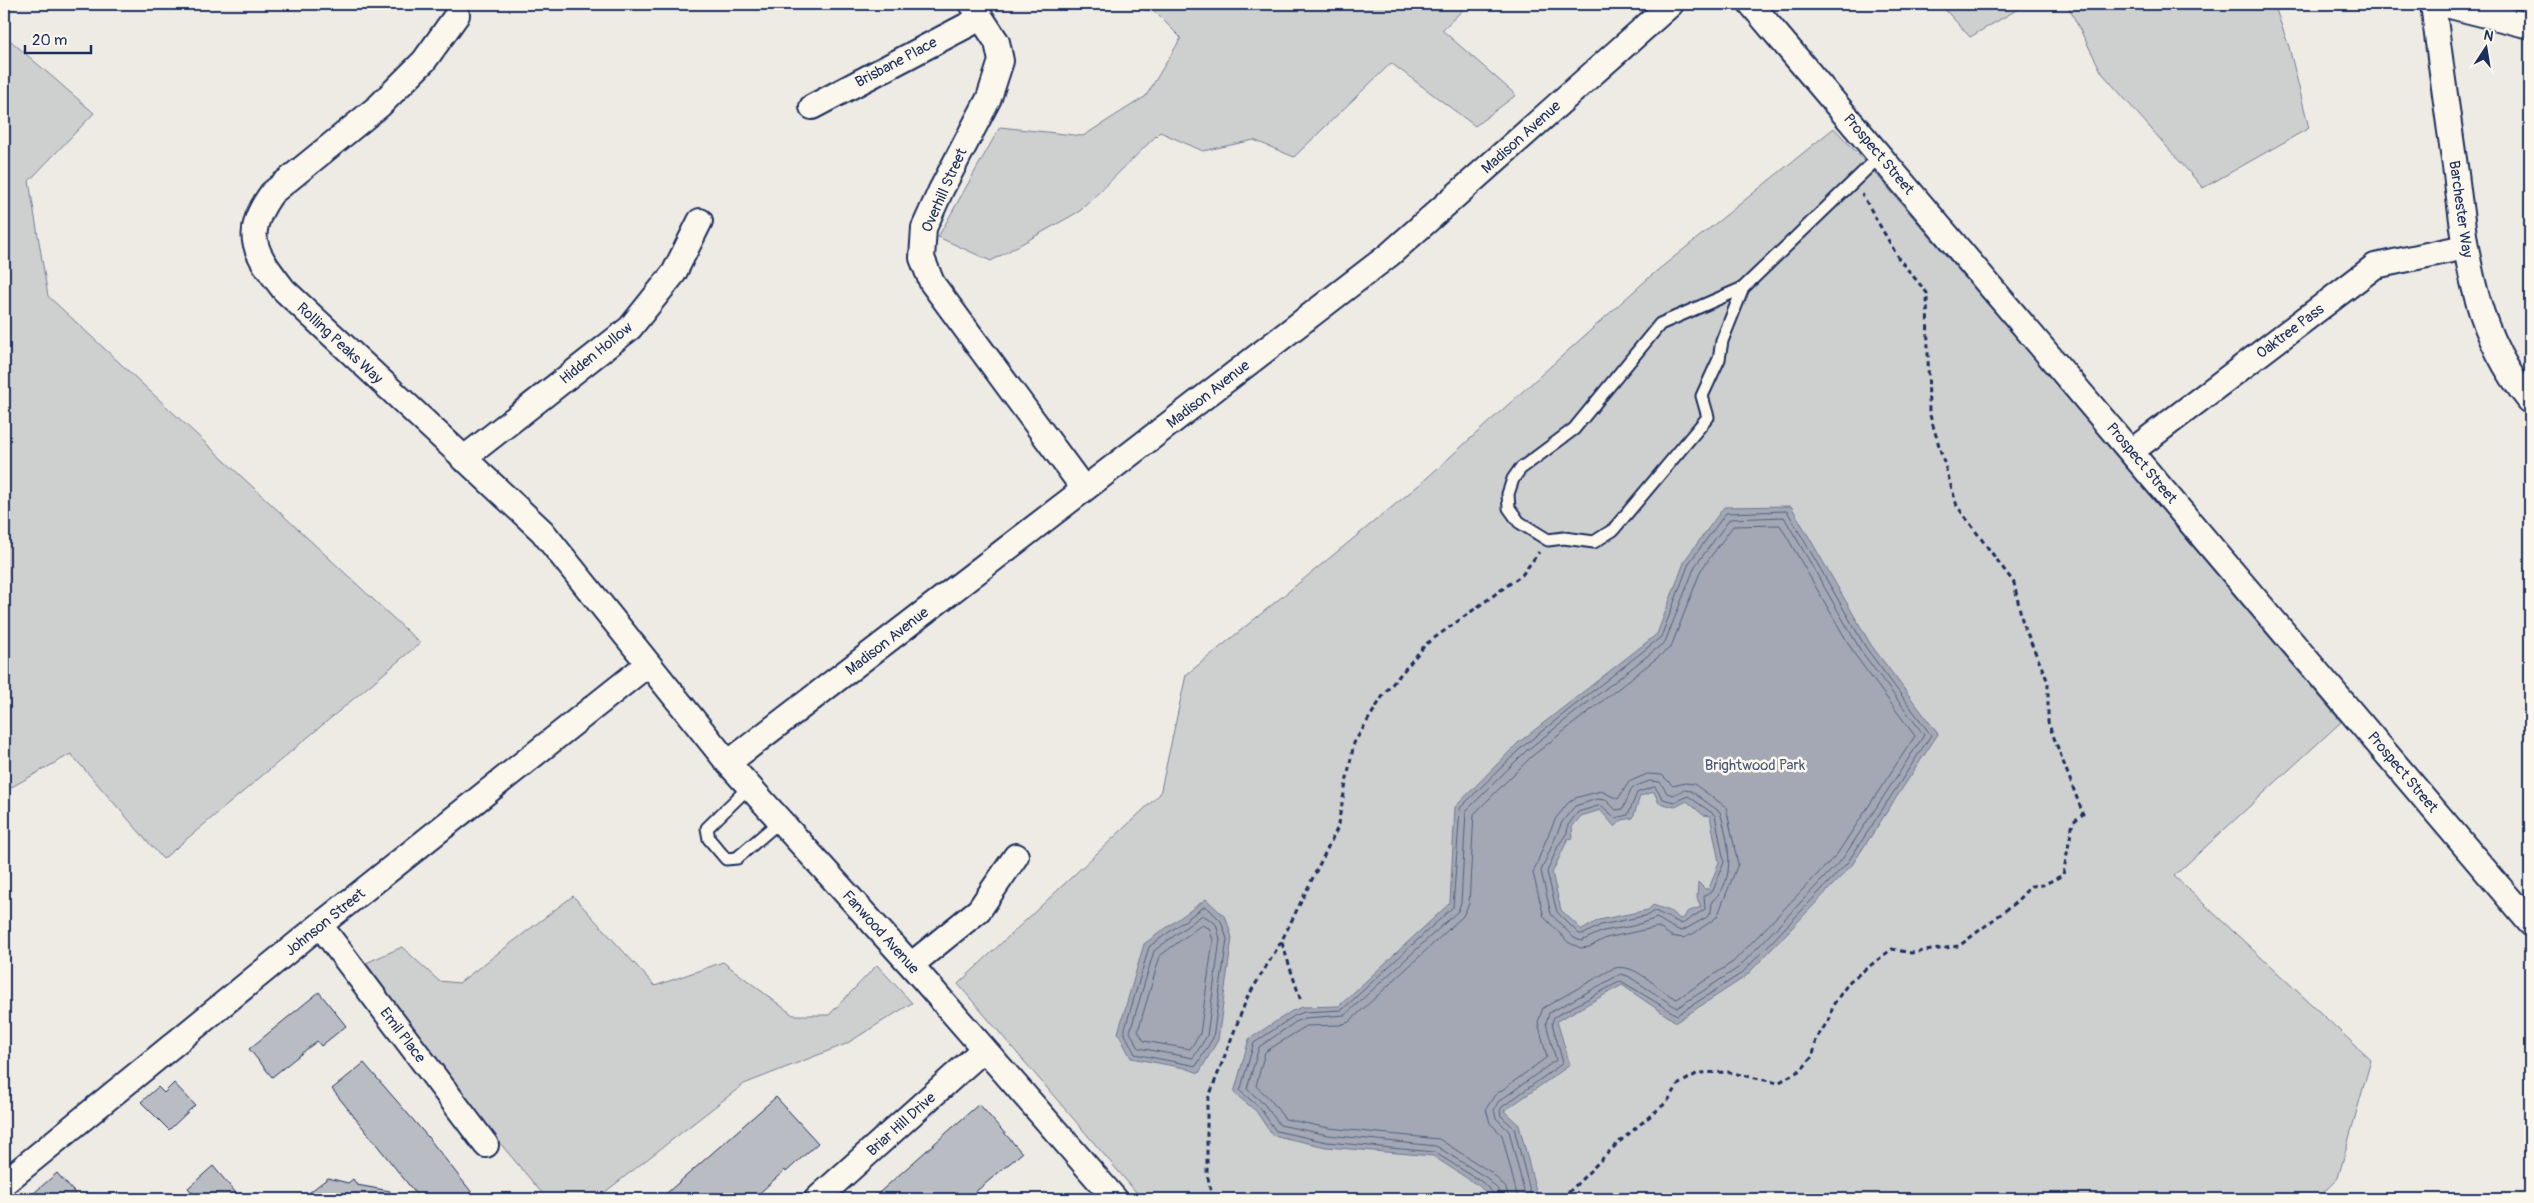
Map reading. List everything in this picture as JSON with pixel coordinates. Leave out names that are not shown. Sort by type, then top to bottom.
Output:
[{"type":"street","name":"Madison Avenue","points":[[728,763],[1389,255],[1670,4]]},
{"type":"street","name":"Prospect Street","points":[[1752,4],[2530,923]]},
{"type":"street","name":"Barchester Way","points":[[2433,4],[2472,284],[2491,340],[2505,366],[2530,401]]},
{"type":"street","points":[[2442,4],[2530,26]]},
{"type":"street","name":"Overhill Street","points":[[976,11],[997,42],[1002,61],[989,98],[941,190],[924,228],[922,258],[932,283],[1084,489]]},
{"type":"street","name":"Brisbane Place","points":[[812,107],[976,11]]},
{"type":"street","name":"Rolling Peaks Way","points":[[456,15],[424,61],[379,106],[272,193],[261,208],[254,227],[255,248],[284,290],[542,531],[648,664]]},
{"type":"street","name":"Hidden Hollow","points":[[463,459],[630,328],[674,273],[700,221]]},
{"type":"street","name":"Oaktree Pass","points":[[2132,451],[2374,266],[2466,247]]},
{"type":"street","name":"Fanwood Avenue","points":[[648,664],[728,763],[911,965],[1115,1199]]},
{"type":"street","name":"Johnson Street","points":[[4,1183],[320,925],[648,664]]},
{"type":"street","points":[[911,965],[978,910],[1016,856]]},
{"type":"street","name":"Emil Place","points":[[320,925],[486,1145]]},
{"type":"street","name":"Briar Hill Drive","points":[[817,1199],[984,1049]]},
{"type":"lane","points":[[1743,288],[1722,341],[1720,360],[1702,396],[1708,418],[1613,530],[1594,542],[1564,538],[1548,540],[1519,522],[1509,508],[1508,494],[1513,479],[1520,469],[1574,429],[1660,324],[1743,288],[1880,156]]},
{"type":"lane","points":[[749,787],[707,828],[709,839],[726,859],[737,858],[780,821]]},
{"type":"path","points":[[1562,1199],[1619,1142],[1667,1102],[1679,1084],[1698,1073],[1728,1072],[1778,1083],[1802,1069],[1814,1056],[1816,1039],[1830,1018],[1833,1005],[1850,981],[1892,949],[1911,953],[1958,946],[2014,904],[2031,886],[2043,885],[2063,875],[2073,822],[2083,814],[2072,778],[2048,722],[2048,682],[2023,624],[2014,583],[1957,506],[1951,487],[1929,412],[1927,293],[1899,259],[1854,181]]},
{"type":"path","points":[[1213,1199],[1207,1174],[1207,1102],[1247,998],[1281,942],[1337,829],[1354,743],[1384,694],[1426,644],[1522,575],[1548,540]]},
{"type":"path","points":[[1281,942],[1301,1001]]},
{"type":"green space","points":[[1116,4],[1469,4],[1442,30],[1516,95],[1475,126],[1391,63],[1294,157],[1254,140],[1203,151],[1160,132],[1080,211],[991,261],[938,237],[1000,127],[1083,136],[1146,96],[1181,38],[1155,12]]},
{"type":"green space","points":[[1940,4],[2027,4],[1970,37]]},
{"type":"green space","points":[[2067,4],[2274,4],[2289,47],[2309,128],[2203,188],[2102,73]]},
{"type":"green space","points":[[4,35],[94,113],[29,181],[48,296],[420,643],[163,859],[71,754],[8,789],[4,784]]},
{"type":"green space","name":"Brightwood Park","points":[[1834,128],[2014,335],[2341,722],[2174,876],[2371,1060],[2338,1178],[2317,1199],[1142,1199],[958,984],[1160,794],[1186,675],[1419,485],[1653,274]]},
{"type":"green space","points":[[573,896],[655,986],[723,962],[793,1015],[829,1015],[877,965],[912,1003],[846,1044],[744,1084],[596,1199],[547,1199],[488,1129],[366,963],[402,947],[439,981],[459,983]]},
{"type":"water","points":[[1791,506],[1871,645],[1938,734],[1852,865],[1745,977],[1676,1022],[1622,985],[1557,1021],[1570,1065],[1504,1111],[1519,1125],[1538,1199],[1492,1199],[1479,1186],[1433,1156],[1326,1147],[1272,1135],[1256,1111],[1234,1093],[1249,1039],[1292,1011],[1303,1007],[1339,1006],[1450,903],[1455,807],[1518,743],[1657,634],[1685,560],[1724,507]],"holes":[[[1654,792],[1659,803],[1675,807],[1687,801],[1703,815],[1710,816],[1719,862],[1709,889],[1705,889],[1698,882],[1697,898],[1701,907],[1687,912],[1684,918],[1680,919],[1670,911],[1653,905],[1648,910],[1599,920],[1582,930],[1561,910],[1552,873],[1568,839],[1573,838],[1572,827],[1581,816],[1600,810],[1615,827],[1622,820],[1633,818],[1640,796]]]},
{"type":"water","points":[[1206,899],[1226,918],[1232,938],[1218,1040],[1199,1073],[1185,1068],[1131,1058],[1118,1033],[1144,944]]},
{"type":"building","points":[[319,992],[346,1026],[321,1046],[317,1041],[272,1077],[249,1049]]},
{"type":"building","points":[[364,1063],[427,1136],[477,1199],[420,1199],[332,1089]]},
{"type":"building","points":[[174,1083],[195,1105],[169,1130],[141,1102],[158,1087],[164,1093]]},
{"type":"building","points":[[776,1097],[818,1143],[786,1172],[785,1170],[753,1199],[660,1199]]},
{"type":"building","points":[[979,1104],[1022,1153],[967,1199],[872,1199]]},
{"type":"building","points":[[213,1166],[241,1199],[197,1199],[188,1188]]},
{"type":"building","points":[[57,1173],[80,1199],[27,1199]]},
{"type":"building","points":[[328,1178],[348,1183],[353,1179],[357,1185],[390,1191],[389,1199],[301,1199]]}]
